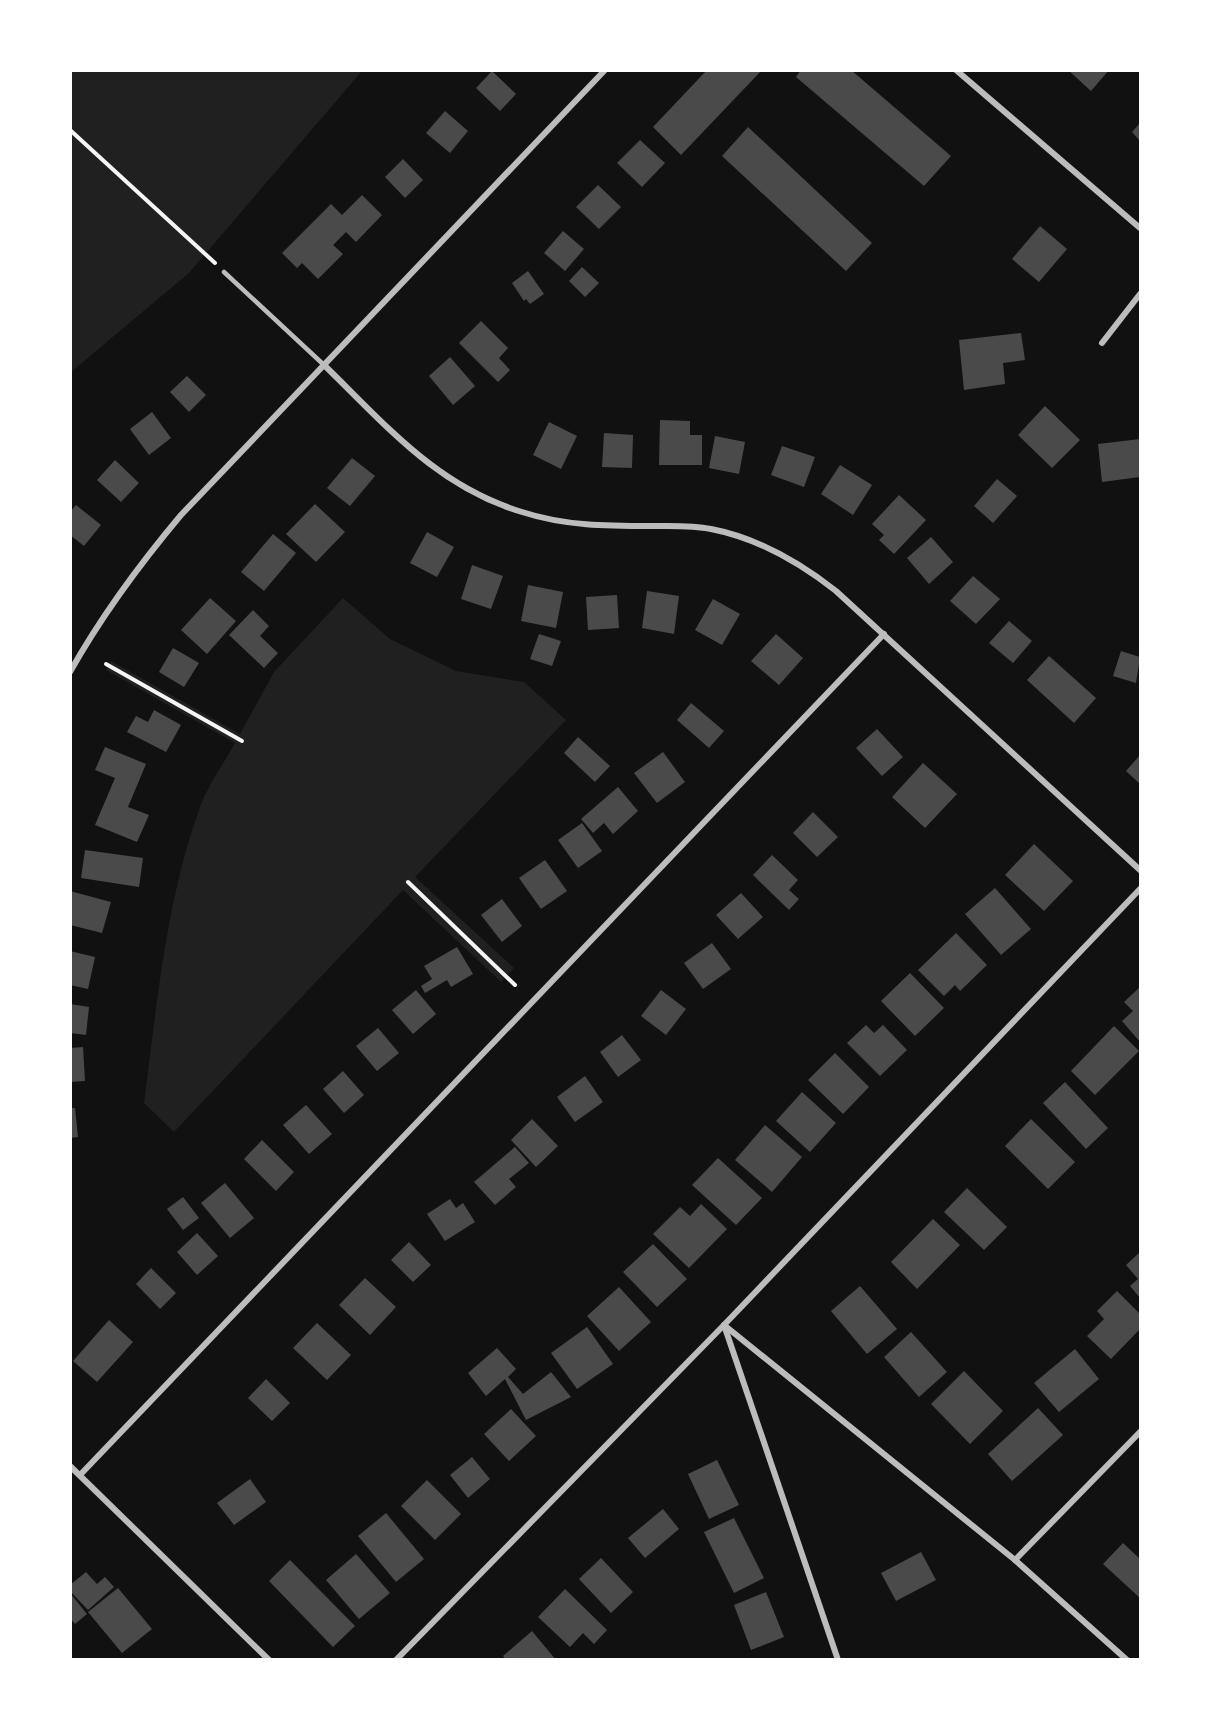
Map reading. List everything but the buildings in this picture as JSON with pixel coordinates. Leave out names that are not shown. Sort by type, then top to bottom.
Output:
[{"type":"street","points":[[70,672],[94,629],[134,570],[181,515],[605,70]]},
{"type":"street","points":[[956,70],[1140,228]]},
{"type":"street","points":[[1102,343],[1140,294]]},
{"type":"street","points":[[324,365],[432,468],[489,500],[555,521],[588,526],[710,529],[737,536],[776,551],[807,568],[884,634],[1140,870]]},
{"type":"street","points":[[80,1475],[884,634]]},
{"type":"street","points":[[396,1659],[724,1325],[1140,889]]},
{"type":"street","points":[[724,1325],[1015,1560],[1127,1659]]},
{"type":"street","points":[[724,1325],[838,1659]]},
{"type":"street","points":[[1015,1560],[1140,1432]]},
{"type":"street","points":[[70,1466],[269,1659]]},
{"type":"lane","points":[[224,272],[324,365]]},
{"type":"path","points":[[70,130],[224,272]]},
{"type":"path","points":[[106,664],[242,741]]},
{"type":"path","points":[[408,882],[515,985]]},
{"type":"shaded area","points":[[71,71],[362,71],[189,273],[71,372]]},
{"type":"shaded area","points":[[343,598],[390,639],[456,671],[524,682],[566,720],[415,877],[514,968],[501,982],[403,890],[174,1132],[144,1103],[158,991],[171,916],[188,843],[203,799],[235,743],[106,670],[111,661],[240,734],[274,672]]}]
